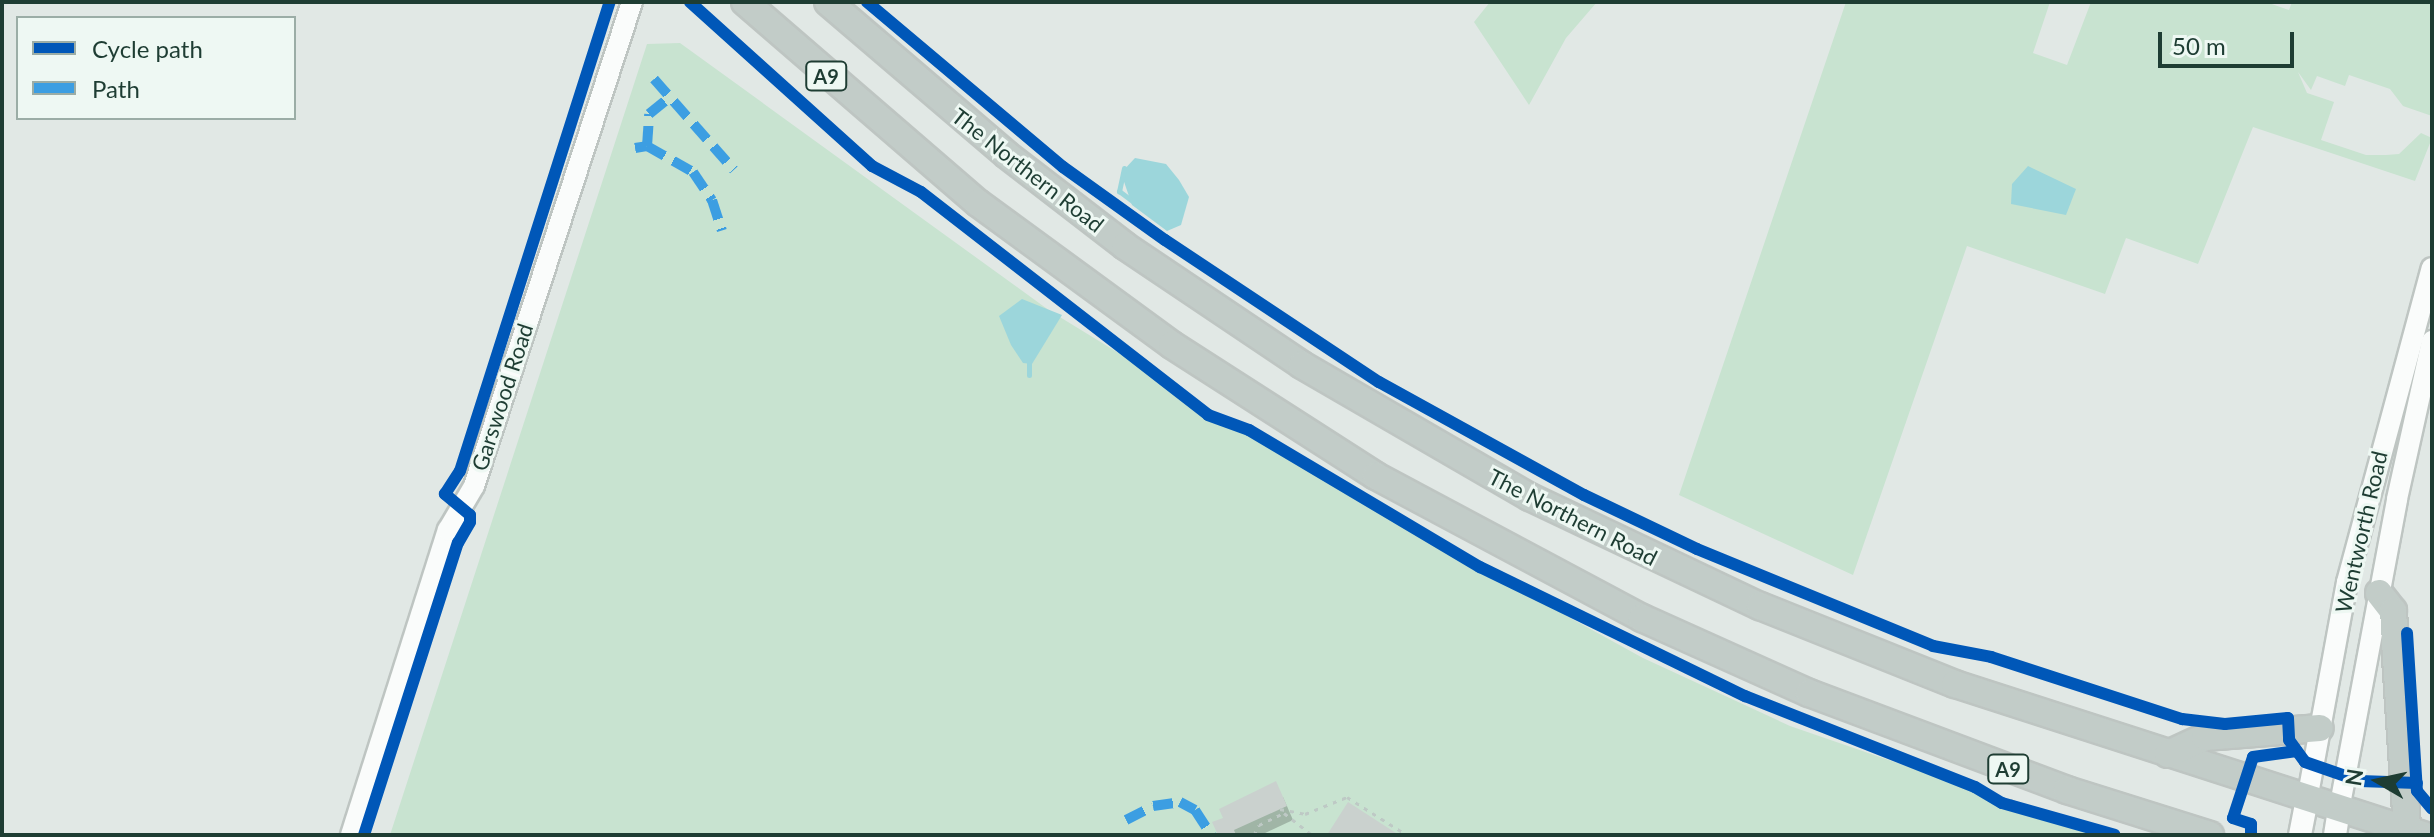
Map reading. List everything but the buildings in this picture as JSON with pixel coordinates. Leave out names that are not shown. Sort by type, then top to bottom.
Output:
[{"type":"highway","name":"A9","points":[[745,2],[909,148],[1051,257],[1172,345],[1376,476],[1642,618],[1809,693],[1993,764],[2210,835]]},
{"type":"highway","name":"The Northern Road","points":[[828,2],[1007,155],[1125,246],[1410,431],[1544,504],[1760,606],[2024,709],[2307,800],[2337,822],[2415,832]]},
{"type":"highway","points":[[2379,593],[2393,611],[2415,832]]},
{"type":"highway","points":[[2168,754],[2205,737],[2320,728]]},
{"type":"main road","points":[[2300,835],[2307,800]]},
{"type":"street","name":"Garswood Road","points":[[351,835],[448,530],[474,486],[632,2]]},
{"type":"street","name":"Wentworth Road","points":[[2307,800],[2361,520],[2432,268]]},
{"type":"street","name":"Wentworth Road","points":[[2337,822],[2379,593],[2432,341]]},
{"type":"path","points":[[1254,835],[1259,825],[1282,811],[1305,814],[1347,797],[1407,835]]},
{"type":"path","points":[[1282,811],[1312,835]]},
{"type":"green space","points":[[1490,2],[1597,2],[1566,38],[1529,105],[1474,22]]},
{"type":"green space","points":[[1846,2],[2050,2],[2033,53],[2067,65],[2091,2],[2266,2],[2289,10],[2292,2],[2432,2],[2432,116],[2403,106],[2390,89],[2349,75],[2345,86],[2317,76],[2311,90],[2298,72],[2307,93],[2334,102],[2321,140],[2366,155],[2386,155],[2399,154],[2421,133],[2432,138],[2415,181],[2253,127],[2198,264],[2126,238],[2105,294],[1967,246],[1853,575],[1679,495]]},
{"type":"green space","points":[[680,43],[1050,311],[1383,515],[1643,658],[1790,726],[2106,835],[390,835],[647,44]]},
{"type":"water","points":[[1135,158],[1166,164],[1179,180],[1189,197],[1181,225],[1167,231],[1132,205],[1121,173]]},
{"type":"water","points":[[2028,166],[2076,189],[2066,215],[2011,204],[2012,184]]},
{"type":"water","points":[[1022,299],[1062,315],[1032,364],[1023,363],[1011,345],[999,316]]},
{"type":"waterway","points":[[1124,168],[1119,191],[1135,203]]},
{"type":"waterway","points":[[1029,360],[1029,375]]},
{"type":"marked path","points":[[654,79],[734,170]]},
{"type":"marked path","points":[[647,146],[649,114],[670,97]]},
{"type":"marked path","points":[[635,148],[647,146],[693,172],[712,200],[722,230]]},
{"type":"marked path","points":[[1126,820],[1153,806],[1180,802],[1195,810],[1211,835]]},
{"type":"cycle path","points":[[364,835],[458,543],[470,522],[470,515],[445,494],[460,471],[610,2]]},
{"type":"cycle path","points":[[690,2],[872,166],[921,192],[1208,415],[1249,430],[1480,567],[1745,696],[1975,787],[2002,803],[2115,835]]},
{"type":"cycle path","points":[[867,2],[1063,167],[1165,240],[1379,382],[1584,495],[1697,549],[1933,646],[1991,657],[2182,719],[2225,724],[2288,718],[2289,740],[2305,762],[2360,781],[2417,783]]},
{"type":"cycle path","points":[[2407,633],[2417,791],[2432,809]]},
{"type":"cycle path","points":[[2251,835],[2251,824],[2233,818],[2253,757],[2297,751]]}]
